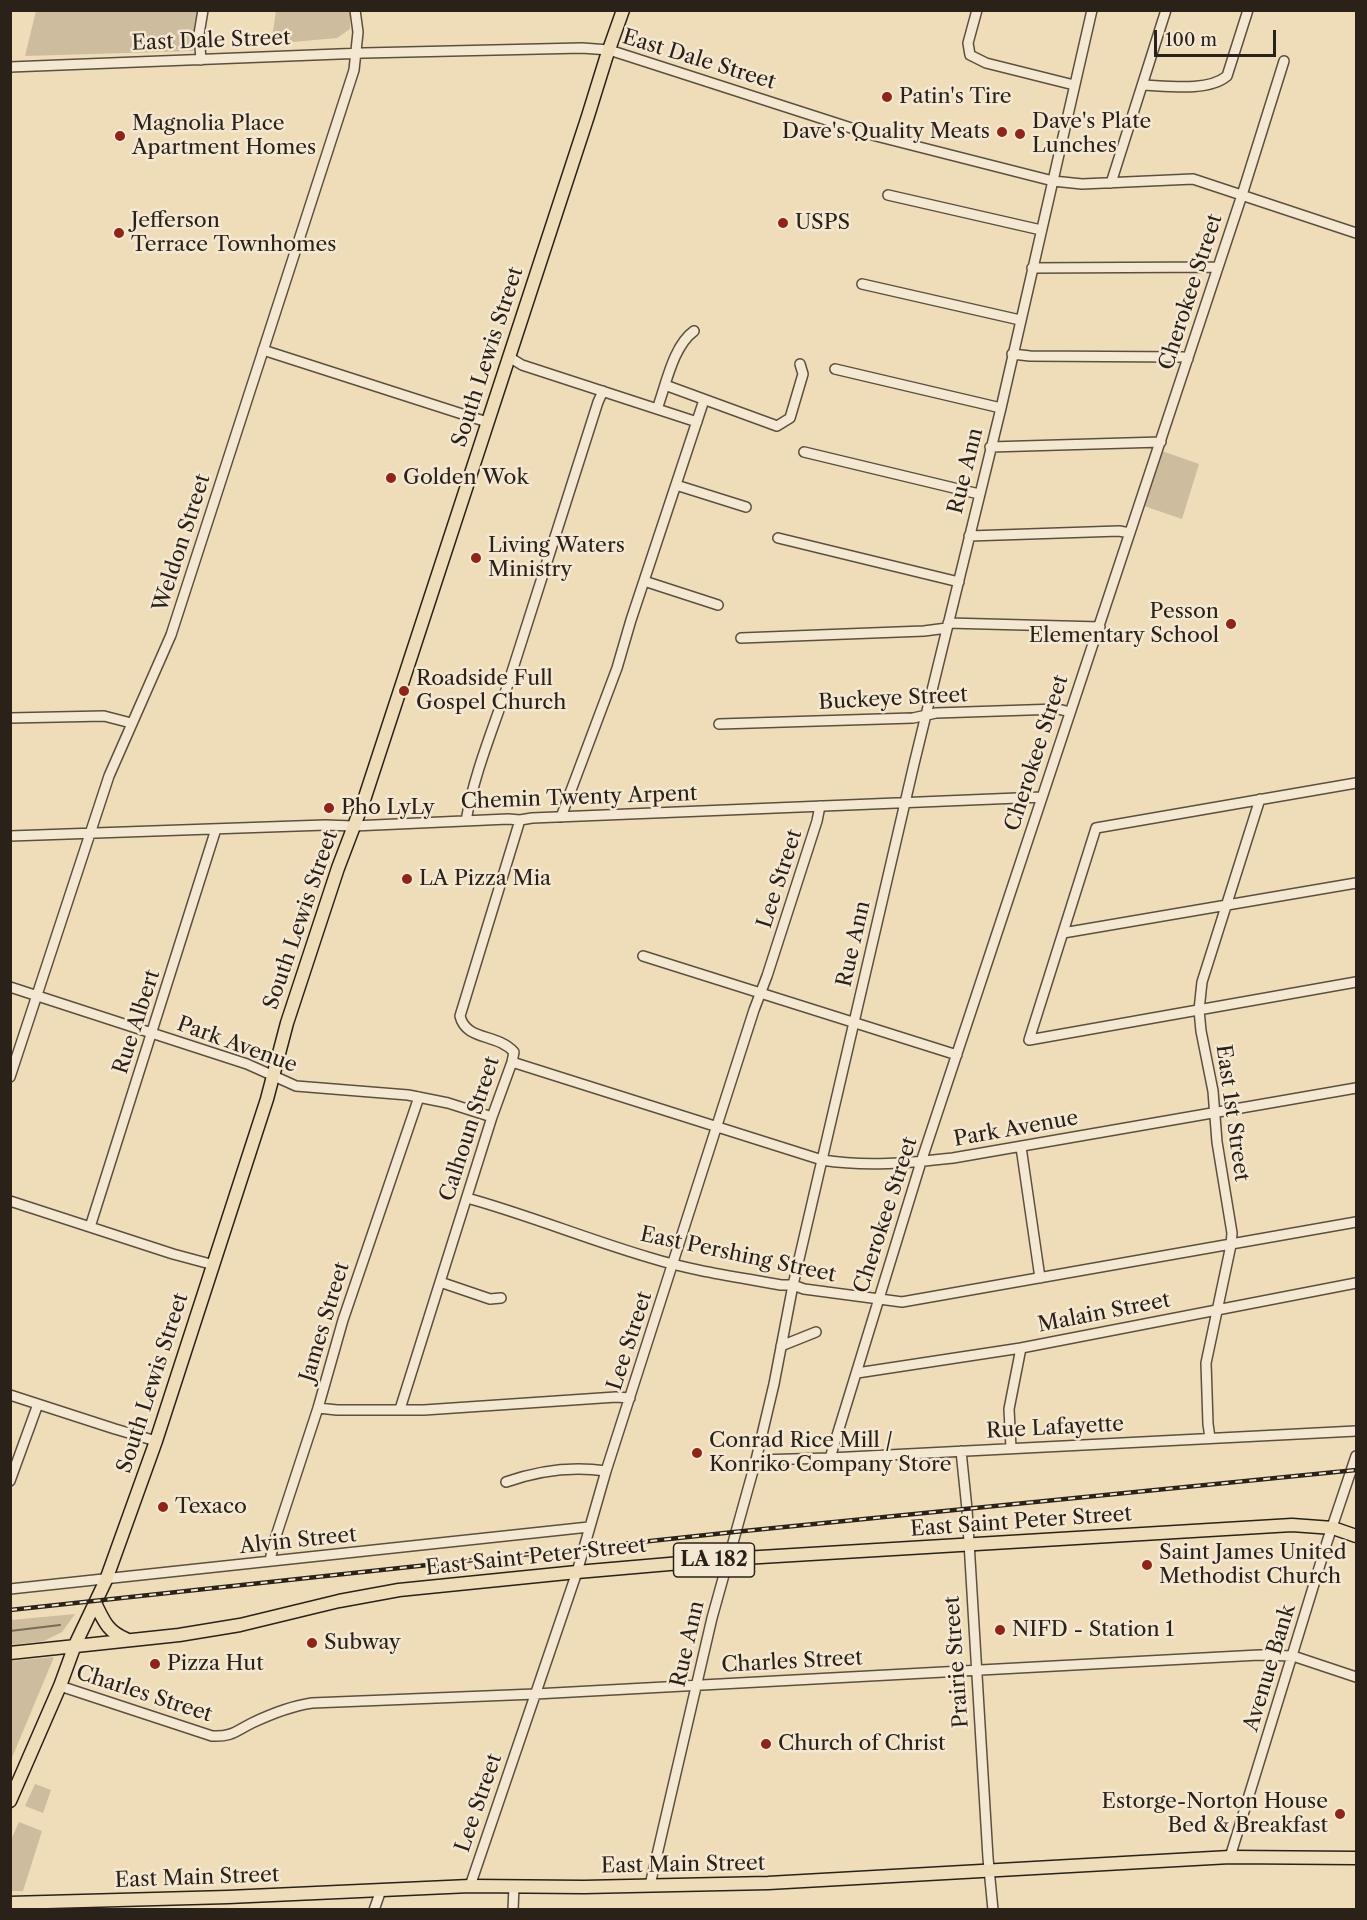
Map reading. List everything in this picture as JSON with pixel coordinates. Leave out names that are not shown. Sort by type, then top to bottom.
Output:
[{"type":"main road","name":"South Lewis Street","points":[[10,1801],[60,1686],[75,1645],[106,1580],[156,1440],[267,1098],[286,1023],[365,796],[623,10]]},
{"type":"main road","name":"East Saint Peter Street","points":[[10,1653],[179,1635],[240,1625],[339,1601],[399,1590],[577,1572],[727,1559],[1293,1525],[1333,1528],[1356,1536]]},
{"type":"main road","points":[[95,1603],[109,1629],[127,1640]]},
{"type":"main road","name":"East Main Street","points":[[11,1903],[228,1897],[470,1886],[650,1886],[768,1882],[1230,1857],[1356,1857]]},
{"type":"street","points":[[201,60],[199,34],[203,10]]},
{"type":"street","name":"Weldon Street","points":[[10,1077],[109,776],[171,635],[354,70],[358,32],[355,10]]},
{"type":"street","points":[[977,10],[968,43],[970,55],[986,63],[1074,85]]},
{"type":"street","name":"Rue Ann","points":[[650,1886],[727,1559],[756,1460],[822,1160],[926,715],[1001,408],[1092,10]]},
{"type":"street","points":[[1110,183],[1166,10]]},
{"type":"street","points":[[1143,85],[1179,86],[1219,83],[1227,76],[1248,10]]},
{"type":"street","name":"East Dale Street","points":[[10,67],[356,54],[582,48],[609,50],[876,136],[1053,181],[1082,184],[1193,179],[1356,233]]},
{"type":"street","name":"Cherokee Street","points":[[830,1458],[921,1162],[1161,442],[1284,61]]},
{"type":"street","points":[[888,195],[1041,230]]},
{"type":"street","points":[[1032,268],[1218,267]]},
{"type":"street","points":[[862,284],[1020,320]]},
{"type":"street","points":[[657,408],[679,347],[686,337],[694,332]]},
{"type":"street","points":[[263,350],[487,422]]},
{"type":"street","points":[[1012,354],[1030,357],[1188,358]]},
{"type":"street","points":[[509,357],[522,364],[697,422]]},
{"type":"street","points":[[665,385],[777,426],[790,418],[803,374],[800,364]]},
{"type":"street","points":[[835,369],[1001,408]]},
{"type":"street","points":[[466,820],[469,799],[481,761],[505,694],[603,391]]},
{"type":"street","points":[[561,817],[617,668],[705,400]]},
{"type":"street","points":[[990,447],[1161,442]]},
{"type":"street","points":[[804,452],[979,494]]},
{"type":"street","points":[[676,485],[746,507]]},
{"type":"street","points":[[969,536],[1119,531],[1130,533]]},
{"type":"street","points":[[778,538],[958,582]]},
{"type":"street","points":[[644,581],[718,605]]},
{"type":"street","points":[[741,638],[924,631],[948,625],[1100,627]]},
{"type":"street","name":"Buckeye Street","points":[[719,724],[913,718],[936,713],[1059,709],[1070,712]]},
{"type":"street","points":[[10,718],[104,716],[131,723]]},
{"type":"street","points":[[1356,783],[1096,828],[1029,1040],[1356,982]]},
{"type":"street","name":"Chemin Twenty Arpent","points":[[10,836],[520,820],[1042,797]]},
{"type":"street","name":"East 1st Street","points":[[1210,1438],[1206,1363],[1232,1233],[1217,1142],[1213,1091],[1199,1010],[1202,981],[1260,799]]},
{"type":"street","name":"Lee Street","points":[[470,1886],[577,1572],[606,1471],[820,806]]},
{"type":"street","name":"Calhoun Street","points":[[400,1410],[492,1117],[512,1062],[514,1052],[507,1045],[469,1032],[462,1024],[460,1016],[516,841],[520,820]]},
{"type":"street","name":"Rue Albert","points":[[90,1227],[216,829]]},
{"type":"street","points":[[1063,933],[1356,882]]},
{"type":"street","points":[[643,956],[957,1054]]},
{"type":"street","name":"Park Avenue","points":[[10,987],[247,1064],[296,1086],[419,1096],[492,1117]]},
{"type":"street","name":"Park Avenue","points":[[512,1062],[822,1160],[847,1164],[921,1162],[1020,1147],[1356,1088]]},
{"type":"street","name":"James Street","points":[[270,1560],[343,1320],[419,1096]]},
{"type":"street","points":[[1020,1147],[1040,1278]]},
{"type":"street","name":"East Pershing Street","points":[[467,1198],[652,1259],[782,1286],[794,1285],[804,1289],[902,1302],[1356,1222]]},
{"type":"street","points":[[10,1202],[214,1265]]},
{"type":"street","points":[[440,1282],[490,1299],[501,1298]]},
{"type":"street","name":"Malain Street","points":[[857,1373],[1021,1348],[1356,1283]]},
{"type":"street","points":[[781,1346],[816,1332]]},
{"type":"street","points":[[1011,1448],[1009,1409],[1021,1348]]},
{"type":"street","points":[[10,1395],[156,1440]]},
{"type":"street","points":[[318,1408],[424,1410],[616,1397],[630,1398]]},
{"type":"street","points":[[10,1481],[38,1404]]},
{"type":"street","name":"Rue Lafayette","points":[[756,1460],[1356,1431]]},
{"type":"street","name":"Prairie Street","points":[[961,1451],[967,1509],[993,1910]]},
{"type":"street","name":"Avenue Bank","points":[[1230,1857],[1356,1456]]},
{"type":"street","points":[[506,1482],[526,1475],[556,1471],[587,1468],[606,1471]]},
{"type":"street","name":"Alvin Street","points":[[10,1589],[589,1527]]},
{"type":"street","name":"Charles Street","points":[[60,1686],[212,1736],[223,1737],[234,1735],[252,1723],[292,1707],[312,1703],[535,1694],[1259,1655],[1293,1656],[1356,1677]]},
{"type":"street","points":[[513,1910],[514,1886]]},
{"type":"street","points":[[374,1910],[381,1890]]},
{"type":"shaded area","points":[[36,11],[199,11],[193,51],[25,56]]},
{"type":"shaded area","points":[[276,11],[350,11],[350,29],[337,38],[271,44]]},
{"type":"shaded area","points":[[1162,451],[1199,464],[1182,519],[1144,506]]},
{"type":"shaded area","points":[[75,1614],[62,1632],[44,1641],[11,1645],[11,1620]]},
{"type":"shaded area","points":[[54,1657],[11,1760],[11,1661]]},
{"type":"shaded area","points":[[35,1784],[51,1790],[43,1813],[25,1806]]},
{"type":"shaded area","points":[[19,1822],[42,1831],[23,1891],[11,1891],[11,1840]]},
{"type":"waterway","points":[[10,1631],[60,1625]]},
{"type":"railway","points":[[10,1610],[734,1532],[1356,1470]]},
{"type":"place","name":"Patin's Tire","points":[[887,97]]},
{"type":"place","name":"Dave's Quality Meats","points":[[1002,132]]},
{"type":"place","name":"Dave's Plate Lunches","points":[[1020,134]]},
{"type":"place","name":"Magnolia Place Apartment Homes","points":[[120,136]]},
{"type":"place","name":"USPS","points":[[783,223]]},
{"type":"place","name":"Jefferson Terrace Townhomes","points":[[119,233]]},
{"type":"place","name":"Golden Wok","points":[[391,478]]},
{"type":"place","name":"Living Waters Ministry","points":[[476,558]]},
{"type":"place","name":"Pesson Elementary School","points":[[1231,624]]},
{"type":"place","name":"Roadside Full Gospel Church","points":[[404,691]]},
{"type":"place","name":"Pho LyLy","points":[[329,808]]},
{"type":"place","name":"LA Pizza Mia","points":[[407,879]]},
{"type":"place","name":"Conrad Rice Mill / Konriko Company Store","points":[[697,1453]]},
{"type":"place","name":"Texaco","points":[[163,1507]]},
{"type":"place","name":"Saint James United Methodist Church","points":[[1147,1565]]},
{"type":"place","name":"NIFD - Station 1","points":[[1000,1630]]},
{"type":"place","name":"Subway","points":[[312,1643]]},
{"type":"place","name":"Pizza Hut","points":[[155,1664]]},
{"type":"place","name":"Church of Christ","points":[[766,1744]]},
{"type":"place","name":"Estorge-Norton House Bed & Breakfast","points":[[1340,1814]]}]
